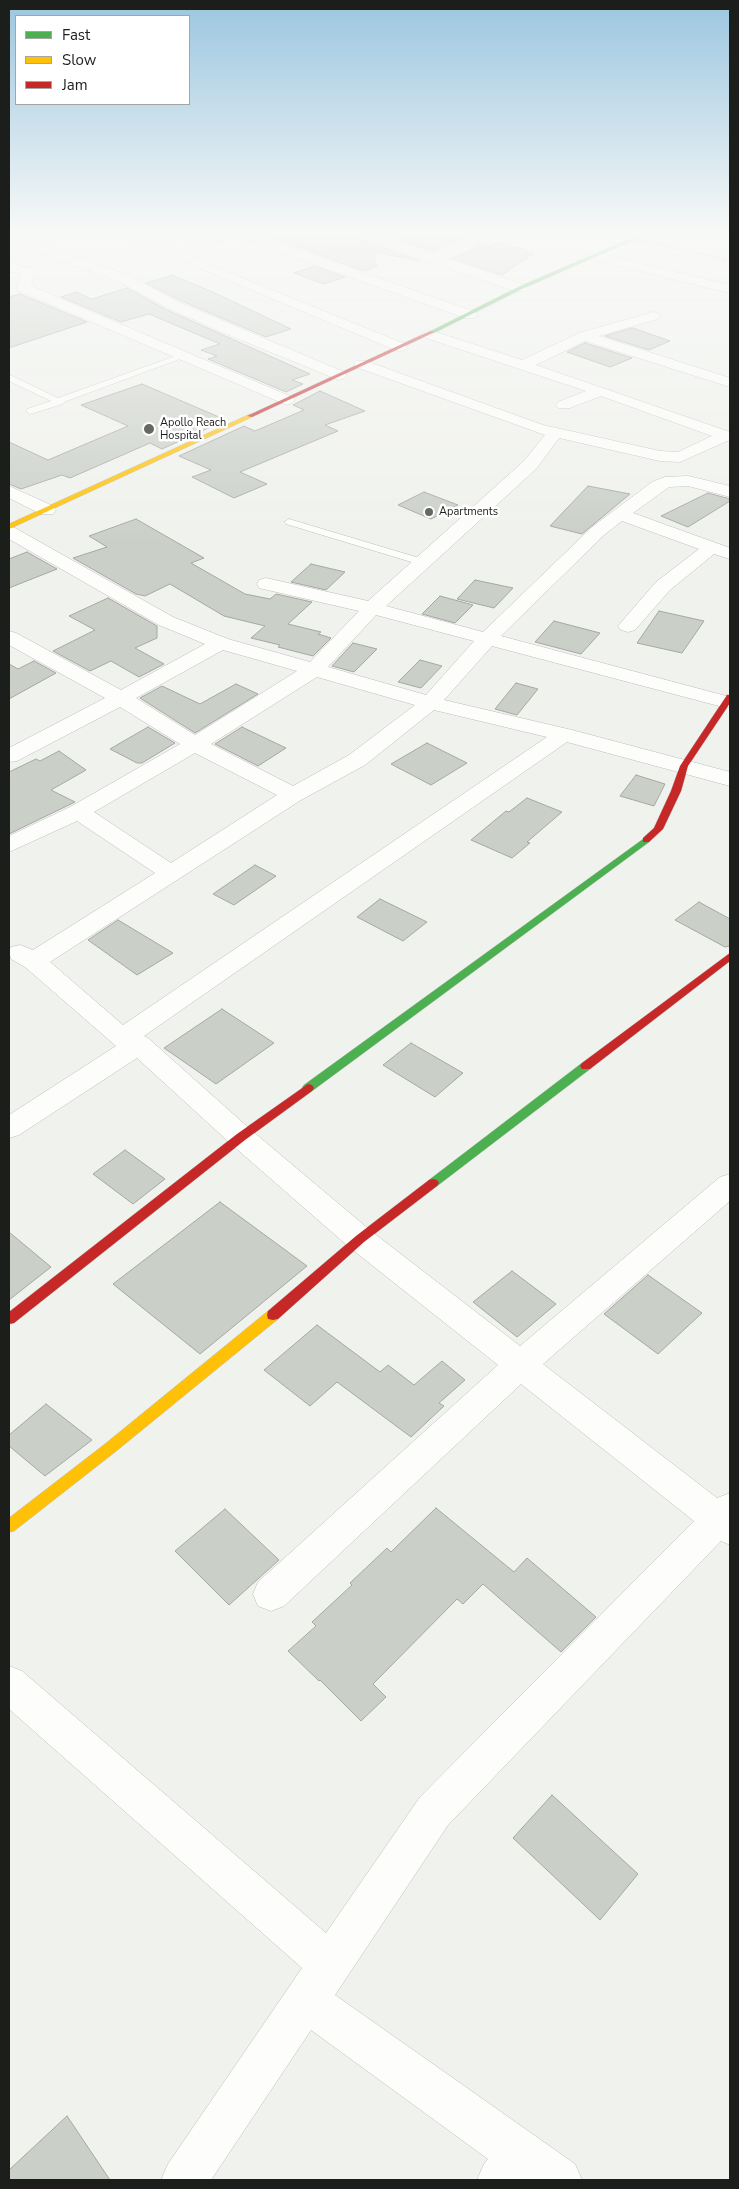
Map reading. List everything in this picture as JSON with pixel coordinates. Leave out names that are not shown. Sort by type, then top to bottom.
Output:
[{"type":"street","points":[[142,338],[287,400]]},
{"type":"street","points":[[249,338],[338,375]]},
{"type":"street","points":[[379,338],[400,347]]},
{"type":"street","points":[[9,527],[419,338]]},
{"type":"street","points":[[441,338],[601,391],[728,437]]},
{"type":"street","points":[[524,365],[580,338]]},
{"type":"street","points":[[591,338],[730,383]]},
{"type":"street","points":[[361,364],[554,433],[660,456],[680,457]]},
{"type":"street","points":[[564,405],[601,391]]},
{"type":"street","points":[[9,845],[78,812],[195,744],[314,669],[372,608],[530,465],[554,433]]},
{"type":"street","points":[[676,481],[676,460],[728,437]]},
{"type":"street","points":[[184,2180],[318,1982],[352,1936],[434,1811],[727,1519],[520,1365],[360,1239],[131,1041],[18,954],[172,874],[293,795],[357,760],[430,703],[488,638],[574,554],[607,523],[658,486],[665,482],[676,481],[702,484],[730,492]]},
{"type":"street","points":[[9,491],[47,510]]},
{"type":"street","points":[[619,514],[730,554]]},
{"type":"street","points":[[9,532],[166,621],[221,643],[430,703],[564,735],[730,779]]},
{"type":"street","points":[[628,626],[663,586],[712,547]]},
{"type":"street","points":[[9,1318],[241,1137],[641,845],[658,829],[676,791],[684,766],[729,701],[372,608],[266,584]]},
{"type":"street","points":[[9,637],[121,698],[195,744],[293,795]]},
{"type":"street","points":[[9,756],[221,643]]},
{"type":"street","points":[[9,1128],[564,735]]},
{"type":"street","points":[[78,812],[172,874]]},
{"type":"street","points":[[9,1526],[110,1448],[304,1290],[360,1239],[730,956]]},
{"type":"street","points":[[271,1594],[520,1365],[730,1185]]},
{"type":"street","points":[[9,1684],[318,1982],[528,2173]]},
{"type":"lane","points":[[30,411],[60,402],[184,356]]},
{"type":"lane","points":[[9,378],[60,402]]},
{"type":"lane","points":[[290,522],[422,562]]},
{"type":"building","points":[[9,338],[39,338],[9,348]]},
{"type":"building","points":[[206,338],[230,338],[310,374],[292,380],[303,384],[286,392],[208,359],[217,356],[201,350],[220,344]]},
{"type":"building","points":[[612,338],[662,338],[670,341],[649,350]]},
{"type":"building","points":[[585,343],[632,358],[610,367],[567,352]]},
{"type":"building","points":[[142,384],[226,420],[162,449],[150,443],[70,478],[62,475],[21,489],[9,484],[9,442],[48,460],[128,426],[81,405]]},
{"type":"building","points":[[320,391],[365,411],[325,425],[338,431],[240,472],[267,484],[234,498],[192,477],[211,470],[179,456],[244,426],[255,431],[304,410],[293,405]]},
{"type":"building","points":[[588,486],[630,494],[582,534],[550,526]]},
{"type":"building","name":"Apartments","points":[[424,492],[458,505],[431,519],[398,505]]},
{"type":"building","points":[[708,493],[730,499],[730,501],[688,527],[661,516]]},
{"type":"building","points":[[136,519],[204,558],[191,563],[245,594],[270,599],[276,594],[312,602],[288,624],[321,632],[318,634],[331,638],[313,656],[278,647],[280,645],[251,638],[265,626],[224,616],[170,584],[145,596],[136,594],[73,558],[107,547],[89,536]]},
{"type":"building","points":[[27,552],[57,569],[9,588],[9,559]]},
{"type":"building","points":[[311,564],[345,572],[326,590],[291,582]]},
{"type":"building","points":[[475,580],[513,588],[494,608],[457,599]]},
{"type":"building","points":[[440,596],[473,605],[455,623],[422,614]]},
{"type":"building","points":[[108,598],[157,626],[157,638],[135,648],[164,664],[139,677],[111,661],[90,671],[53,651],[95,630],[69,616]]},
{"type":"building","points":[[659,611],[704,621],[682,653],[637,643]]},
{"type":"building","points":[[554,621],[600,633],[581,654],[535,642]]},
{"type":"building","points":[[353,643],[377,649],[354,672],[332,666]]},
{"type":"building","points":[[420,660],[442,666],[421,688],[398,682]]},
{"type":"building","points":[[34,661],[56,673],[9,699],[9,664],[18,669]]},
{"type":"building","points":[[516,683],[538,689],[517,715],[495,709]]},
{"type":"building","points":[[236,684],[258,694],[195,733],[140,698],[162,686],[200,704]]},
{"type":"building","points":[[148,727],[175,743],[142,763],[137,763],[110,749]]},
{"type":"building","points":[[242,727],[286,748],[258,766],[215,744]]},
{"type":"building","points":[[427,743],[467,763],[431,785],[391,764]]},
{"type":"building","points":[[59,751],[86,770],[51,790],[75,802],[9,834],[9,772],[36,759],[40,761]]},
{"type":"building","points":[[636,775],[665,784],[654,806],[620,796]]},
{"type":"building","points":[[527,798],[562,812],[527,842],[530,843],[512,858],[471,840],[506,811],[509,812]]},
{"type":"building","points":[[255,865],[276,876],[234,905],[213,894]]},
{"type":"building","points":[[380,899],[427,922],[403,941],[357,917]]},
{"type":"building","points":[[699,902],[730,919],[730,946],[725,947],[675,920]]},
{"type":"building","points":[[118,920],[173,953],[137,975],[88,940]]},
{"type":"building","points":[[222,1009],[274,1043],[216,1084],[164,1048]]},
{"type":"building","points":[[411,1043],[463,1073],[435,1097],[383,1065]]},
{"type":"building","points":[[125,1150],[165,1179],[133,1204],[93,1174]]},
{"type":"building","points":[[220,1202],[307,1266],[200,1354],[113,1284]]},
{"type":"building","points":[[9,1232],[51,1267],[9,1300]]},
{"type":"building","points":[[512,1271],[556,1304],[517,1337],[473,1302]]},
{"type":"building","points":[[648,1275],[702,1313],[658,1354],[604,1314]]},
{"type":"building","points":[[317,1325],[380,1372],[388,1365],[414,1385],[442,1361],[465,1380],[439,1403],[444,1406],[411,1437],[337,1382],[310,1406],[264,1370]]},
{"type":"building","points":[[46,1404],[92,1440],[45,1476],[9,1446],[9,1435]]},
{"type":"building","points":[[436,1508],[514,1572],[527,1558],[596,1617],[561,1652],[483,1584],[463,1604],[457,1599],[373,1684],[386,1697],[361,1721],[288,1651],[316,1626],[312,1622],[352,1585],[350,1583],[387,1548],[391,1552]]},
{"type":"building","points":[[225,1509],[279,1560],[229,1605],[175,1551]]},
{"type":"building","points":[[552,1795],[638,1874],[600,1920],[513,1838]]},
{"type":"building","points":[[67,2116],[110,2180],[9,2180],[9,2170]]},
{"type":"traffic: fast","points":[[308,1088],[646,840]]},
{"type":"traffic: fast","points":[[433,1183],[586,1066]]},
{"type":"traffic: slow","points":[[9,527],[250,416]]},
{"type":"traffic: slow","points":[[9,1526],[110,1448],[273,1315]]},
{"type":"traffic: jam","points":[[250,416],[419,338]]},
{"type":"traffic: jam","points":[[646,840],[658,829],[676,791],[684,766],[730,697]]},
{"type":"traffic: jam","points":[[586,1066],[730,956]]},
{"type":"traffic: jam","points":[[9,1319],[241,1137],[308,1088]]},
{"type":"traffic: jam","points":[[273,1315],[360,1239],[433,1183]]},
{"type":"place","name":"Apollo Reach Hospital","points":[[149,429]]},
{"type":"place","name":"Apartments","points":[[429,512]]}]
